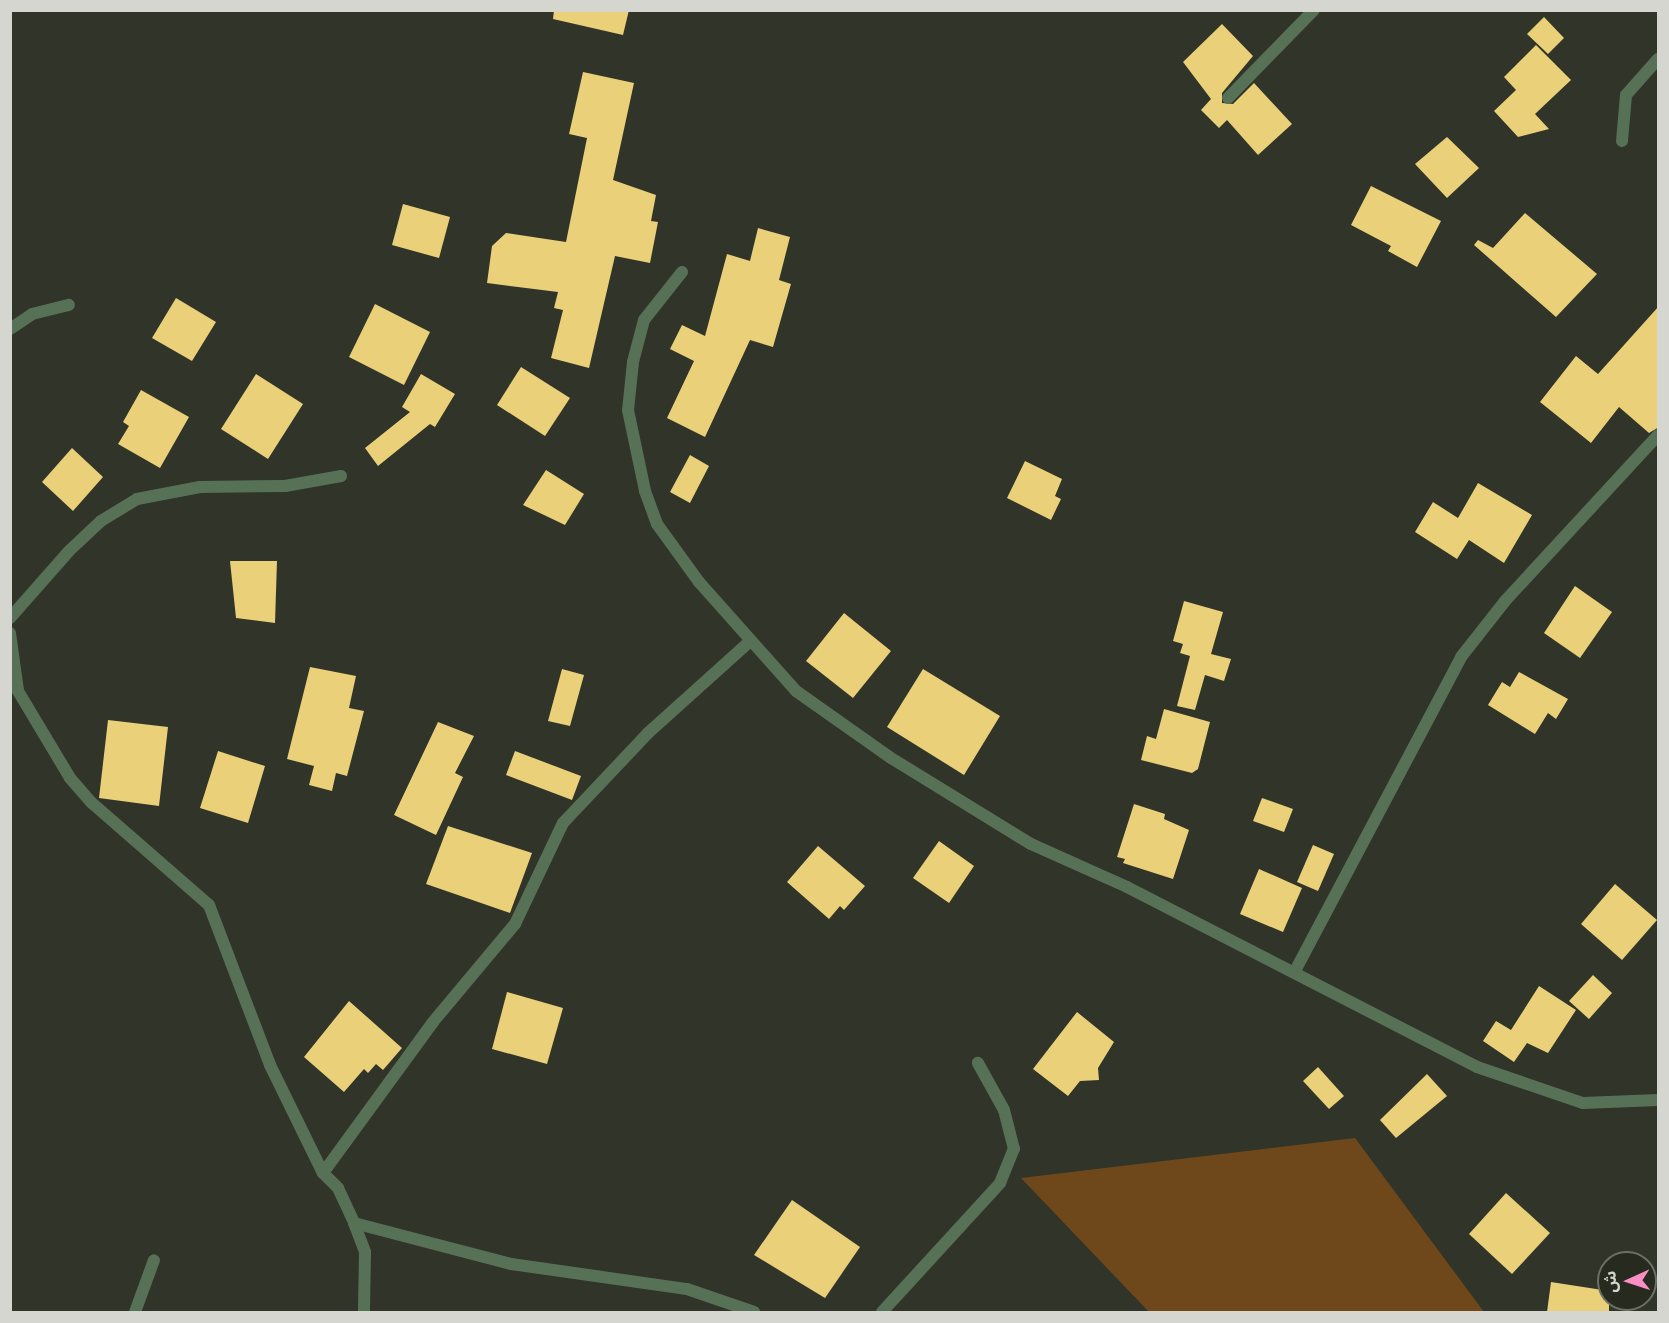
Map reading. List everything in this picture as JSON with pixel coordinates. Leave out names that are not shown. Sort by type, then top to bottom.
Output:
[{"type":"street","points":[[1228,98],[1314,10]]},
{"type":"street","points":[[1622,141],[1626,95],[1659,58]]},
{"type":"street","points":[[682,272],[644,320],[633,362],[628,410],[634,449],[657,524],[748,642],[796,691],[841,726],[963,804],[1031,844],[1295,971],[1477,1067],[1531,1088],[1583,1103],[1659,1100]]},
{"type":"street","points":[[10,329],[32,314],[69,305]]},
{"type":"street","points":[[1295,971],[1461,657],[1505,601],[1659,435]]},
{"type":"street","points":[[10,618],[69,551],[101,521],[137,499],[200,487],[285,486],[341,477]]},
{"type":"street","points":[[10,633],[14,695],[45,740],[92,803],[209,905],[270,1065],[323,1173],[338,1188],[354,1223],[365,1252],[364,1312]]},
{"type":"street","points":[[323,1173],[433,1022],[515,924],[563,823],[648,733],[748,642]]},
{"type":"street","points":[[882,1312],[1000,1183],[1014,1149],[1004,1110],[978,1063]]},
{"type":"street","points":[[354,1223],[511,1264],[687,1289],[754,1312]]},
{"type":"street","points":[[135,1312],[154,1260]]},
{"type":"shaded area","points":[[1355,1138],[1484,1312],[1149,1312],[1021,1178]]},
{"type":"building","points":[[554,10],[629,10],[623,35],[553,19]]},
{"type":"building","points":[[1544,17],[1564,38],[1548,54],[1527,34]]},
{"type":"building","points":[[1222,24],[1253,56],[1222,93],[1222,103],[1233,104],[1254,83],[1292,124],[1258,155],[1227,120],[1219,128],[1201,110],[1211,99],[1183,62]]},
{"type":"building","points":[[1536,45],[1571,80],[1535,114],[1549,129],[1518,137],[1494,111],[1516,90],[1504,77]]},
{"type":"building","points":[[583,72],[634,83],[613,180],[656,195],[651,221],[658,222],[650,263],[615,256],[589,368],[551,358],[563,310],[554,308],[558,292],[487,283],[492,246],[506,233],[566,242],[587,138],[569,134]]},
{"type":"building","points":[[1447,137],[1479,168],[1447,198],[1415,164]]},
{"type":"building","points":[[1371,186],[1441,221],[1417,267],[1388,251],[1391,246],[1351,225]]},
{"type":"building","points":[[403,204],[450,217],[439,258],[392,245]]},
{"type":"building","points":[[1525,213],[1597,274],[1556,317],[1474,245],[1478,240],[1493,248]]},
{"type":"building","points":[[758,228],[790,237],[779,280],[791,284],[773,347],[750,340],[705,437],[667,418],[694,361],[670,349],[682,325],[705,336],[727,254],[750,261]]},
{"type":"building","points":[[176,298],[216,322],[192,361],[152,338]]},
{"type":"building","points":[[375,304],[430,332],[404,385],[349,357]]},
{"type":"building","points":[[1659,306],[1659,427],[1649,433],[1619,407],[1591,443],[1540,402],[1576,356],[1598,374]]},
{"type":"building","points":[[521,367],[570,398],[545,436],[497,405]]},
{"type":"building","points":[[256,374],[303,404],[268,459],[221,429]]},
{"type":"building","points":[[421,374],[455,394],[435,427],[430,424],[378,466],[365,448],[410,412],[402,407]]},
{"type":"building","points":[[141,390],[189,417],[160,468],[118,444],[129,426],[123,422]]},
{"type":"building","points":[[72,448],[103,477],[73,511],[42,482]]},
{"type":"building","points":[[690,455],[709,466],[690,503],[670,492]]},
{"type":"building","points":[[1025,461],[1062,479],[1055,496],[1061,499],[1051,520],[1007,498]]},
{"type":"building","points":[[546,470],[584,494],[565,525],[523,505]]},
{"type":"building","points":[[1478,483],[1532,515],[1504,563],[1469,540],[1457,559],[1415,532],[1433,502],[1458,518]]},
{"type":"building","points":[[230,561],[277,561],[275,623],[236,618]]},
{"type":"building","points":[[1575,586],[1612,612],[1580,658],[1544,633]]},
{"type":"building","points":[[1184,601],[1223,612],[1211,654],[1231,659],[1224,681],[1205,675],[1195,710],[1177,706],[1190,656],[1180,653],[1183,644],[1173,641]]},
{"type":"building","points":[[844,613],[891,651],[853,698],[806,661]]},
{"type":"building","points":[[310,667],[356,676],[349,708],[364,711],[347,776],[336,773],[332,791],[309,785],[314,766],[287,759]]},
{"type":"building","points":[[562,669],[584,675],[570,726],[548,721]]},
{"type":"building","points":[[923,669],[1000,716],[964,775],[887,727]]},
{"type":"building","points":[[1519,672],[1568,699],[1556,719],[1548,713],[1535,734],[1488,705],[1502,682],[1510,687]]},
{"type":"building","points":[[1164,709],[1210,722],[1198,769],[1192,773],[1141,760],[1147,736],[1156,739]]},
{"type":"building","points":[[108,720],[168,727],[159,806],[99,798]]},
{"type":"building","points":[[438,722],[474,736],[455,773],[463,777],[436,835],[394,815]]},
{"type":"building","points":[[218,751],[265,766],[248,823],[200,808]]},
{"type":"building","points":[[515,751],[581,776],[572,800],[506,775]]},
{"type":"building","points":[[1262,798],[1293,809],[1284,832],[1253,821]]},
{"type":"building","points":[[1134,804],[1165,814],[1164,819],[1189,830],[1173,879],[1123,863],[1125,859],[1117,857]]},
{"type":"building","points":[[448,826],[532,853],[510,913],[426,884]]},
{"type":"building","points":[[939,841],[974,866],[949,903],[913,878]]},
{"type":"building","points":[[1313,845],[1334,854],[1318,891],[1297,882]]},
{"type":"building","points":[[818,846],[865,886],[844,910],[840,906],[829,919],[787,882]]},
{"type":"building","points":[[1259,869],[1302,888],[1283,932],[1240,914]]},
{"type":"building","points":[[1615,884],[1657,920],[1622,960],[1581,924]]},
{"type":"building","points":[[1593,975],[1612,993],[1589,1019],[1569,1001]]},
{"type":"building","points":[[1539,986],[1576,1010],[1548,1053],[1527,1043],[1514,1062],[1483,1041],[1496,1021],[1511,1030]]},
{"type":"building","points":[[507,992],[563,1008],[547,1064],[492,1049]]},
{"type":"building","points":[[349,1001],[402,1048],[383,1070],[376,1064],[368,1073],[364,1069],[344,1092],[304,1057]]},
{"type":"building","points":[[1077,1012],[1114,1042],[1098,1068],[1099,1080],[1080,1081],[1068,1096],[1033,1069]]},
{"type":"building","points":[[1318,1067],[1344,1096],[1329,1109],[1303,1081]]},
{"type":"building","points":[[1427,1074],[1447,1096],[1396,1138],[1380,1120]]},
{"type":"building","points":[[1506,1193],[1550,1233],[1512,1274],[1469,1234]]},
{"type":"building","points":[[792,1200],[860,1247],[825,1298],[754,1255]]},
{"type":"building","points":[[1551,1282],[1597,1289],[1597,1311],[1609,1311],[1609,1312],[1547,1312]]}]
